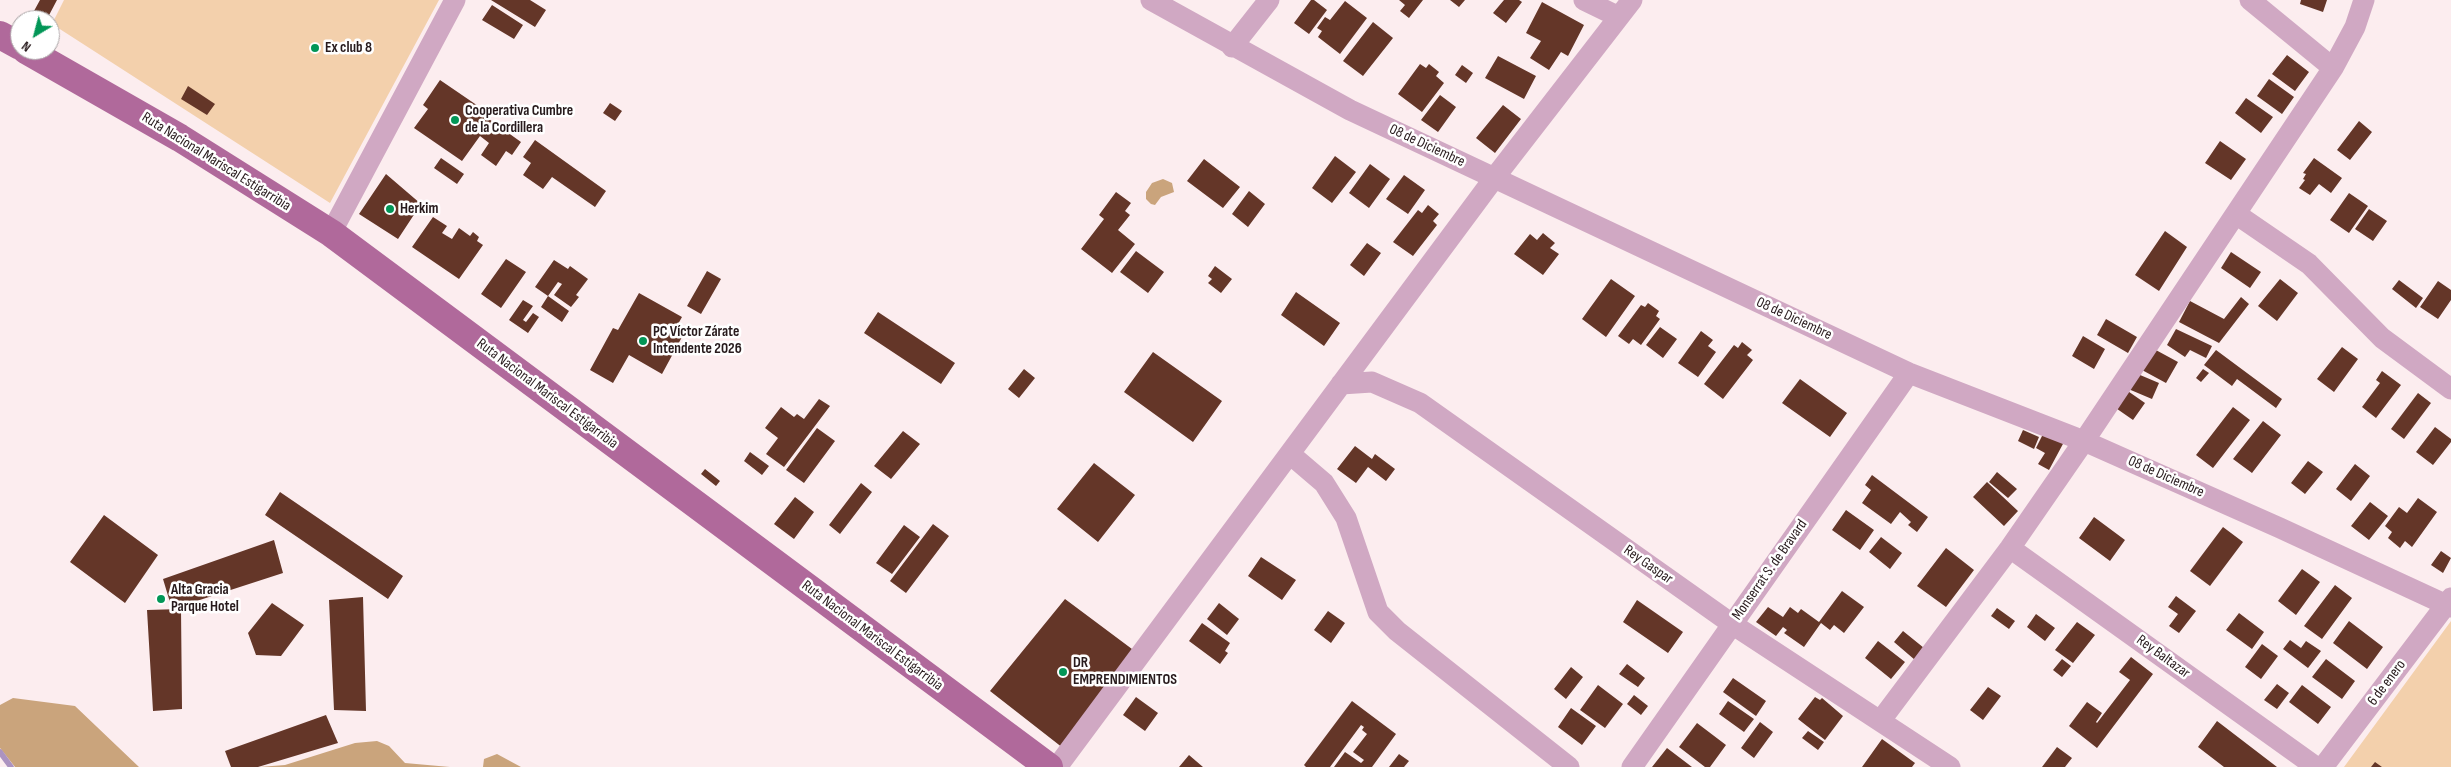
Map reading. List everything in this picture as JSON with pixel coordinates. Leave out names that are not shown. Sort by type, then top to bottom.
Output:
[{"type":"main road","name":"Ruta Nacional Mariscal Estigarribia","points":[[44,60],[180,138],[331,233],[1049,767]]},
{"type":"street","points":[[331,233],[455,0]]},
{"type":"street","name":"08 de Diciembre","points":[[1151,0],[1350,110],[1909,373],[2084,441],[2450,603]]},
{"type":"street","points":[[1232,46],[1268,0]]},
{"type":"street","points":[[1584,0],[1619,17]]},
{"type":"street","points":[[1057,767],[1495,177],[1632,0]]},
{"type":"street","points":[[2250,0],[2333,68]]},
{"type":"street","points":[[1881,720],[2010,548],[2084,441],[2333,68],[2355,27],[2364,0]]},
{"type":"street","points":[[2236,214],[2309,264],[2382,338],[2451,389]]},
{"type":"street","name":"Monserrat S. de Bravard","points":[[1632,767],[1909,373]]},
{"type":"street","name":"Rey Gaspar","points":[[1342,384],[1372,382],[1420,403],[1732,624],[1950,767]]},
{"type":"street","points":[[1290,454],[1324,483],[1346,518],[1378,612],[1397,631],[1569,767]]},
{"type":"street","name":"Rey Baltazar","points":[[2010,548],[2316,767]]},
{"type":"street","name":"6 de enero","points":[[2324,767],[2450,603]]},
{"type":"shaded area","points":[[64,0],[439,0],[330,203],[60,29],[59,10]]},
{"type":"shaded area","points":[[1163,179],[1172,183],[1174,192],[1161,197],[1155,205],[1151,204],[1146,199],[1146,192],[1152,183]]},
{"type":"shaded area","points":[[2451,621],[2451,767],[2344,767]]},
{"type":"shaded area","points":[[13,698],[75,706],[139,767],[15,767],[0,748],[0,705]]},
{"type":"shaded area","points":[[377,741],[389,746],[405,763],[450,767],[259,767],[285,765],[355,743]]},
{"type":"shaded area","points":[[497,754],[521,767],[483,767],[484,759]]},
{"type":"building","points":[[40,0],[57,0],[52,10],[35,10]]},
{"type":"building","points":[[491,0],[530,0],[546,10],[535,27]]},
{"type":"building","points":[[1311,0],[1314,0],[1327,10],[1309,34],[1294,23]]},
{"type":"building","points":[[1399,0],[1423,0],[1409,18],[1400,11],[1405,5]]},
{"type":"building","points":[[1450,0],[1465,0],[1459,7]]},
{"type":"building","points":[[1504,0],[1519,0],[1522,2],[1506,23],[1493,13]]},
{"type":"building","points":[[2301,0],[2327,0],[2323,12],[2300,4]]},
{"type":"building","points":[[1345,1],[1367,18],[1340,54],[1318,37],[1322,31],[1317,28],[1325,17],[1330,20]]},
{"type":"building","points":[[1542,2],[1584,25],[1568,56],[1561,52],[1549,70],[1530,58],[1541,41],[1526,33]]},
{"type":"building","points":[[492,5],[523,25],[514,39],[482,20]]},
{"type":"building","points":[[1373,22],[1393,38],[1363,76],[1343,61]]},
{"type":"building","points":[[2287,55],[2309,72],[2295,91],[2272,74]]},
{"type":"building","points":[[1498,56],[1536,76],[1524,99],[1485,78]]},
{"type":"building","points":[[1420,64],[1426,68],[1429,64],[1439,72],[1436,76],[1444,83],[1422,112],[1398,94]]},
{"type":"building","points":[[1462,65],[1473,73],[1466,83],[1455,75]]},
{"type":"building","points":[[2269,79],[2294,97],[2282,114],[2257,96]]},
{"type":"building","name":"Cooperativa Cumbre de la Cordillera","points":[[440,80],[481,108],[479,112],[521,142],[512,155],[506,151],[496,166],[481,155],[489,143],[480,136],[462,161],[414,128],[428,109],[423,105]]},
{"type":"building","points":[[188,86],[215,104],[207,115],[181,99]]},
{"type":"building","points":[[1440,95],[1456,107],[1438,132],[1421,120]]},
{"type":"building","points":[[2246,98],[2273,117],[2261,133],[2235,113]]},
{"type":"building","points":[[610,103],[622,111],[615,121],[603,113]]},
{"type":"building","points":[[1503,105],[1521,119],[1495,153],[1476,138]]},
{"type":"building","points":[[2359,121],[2372,132],[2350,160],[2337,150]]},
{"type":"building","points":[[535,140],[606,191],[595,207],[552,177],[543,189],[523,175],[531,163],[523,157]]},
{"type":"building","points":[[2220,141],[2246,159],[2231,180],[2205,163]]},
{"type":"building","points":[[1335,156],[1356,172],[1332,203],[1312,188]]},
{"type":"building","points":[[441,158],[464,174],[457,184],[434,168]]},
{"type":"building","points":[[2314,158],[2342,178],[2331,193],[2319,184],[2310,195],[2299,188],[2305,180],[2303,179],[2306,174],[2303,173]]},
{"type":"building","points":[[1204,159],[1240,187],[1223,208],[1187,181]]},
{"type":"building","points":[[1370,164],[1390,179],[1369,208],[1349,193]]},
{"type":"building","name":"Herkim","points":[[386,174],[421,204],[398,239],[359,214]]},
{"type":"building","points":[[1404,175],[1425,190],[1408,214],[1386,199]]},
{"type":"building","points":[[1249,191],[1265,204],[1248,227],[1232,214]]},
{"type":"building","points":[[1116,192],[1131,203],[1125,211],[1130,215],[1118,230],[1135,244],[1112,273],[1081,249],[1104,219],[1099,215]]},
{"type":"building","points":[[2349,193],[2368,206],[2349,233],[2330,220]]},
{"type":"building","points":[[1428,205],[1439,214],[1433,221],[1437,225],[1413,256],[1393,242],[1418,210],[1422,213]]},
{"type":"building","points":[[2369,209],[2387,221],[2373,241],[2355,229]]},
{"type":"building","points":[[433,217],[447,226],[442,233],[452,239],[459,228],[470,236],[473,232],[479,237],[477,241],[483,245],[459,279],[412,247]]},
{"type":"building","points":[[2165,231],[2187,247],[2159,291],[2135,275]]},
{"type":"building","points":[[1543,233],[1555,243],[1550,248],[1559,254],[1543,275],[1514,254],[1530,234],[1537,240]]},
{"type":"building","points":[[1367,243],[1381,253],[1364,276],[1350,265]]},
{"type":"building","points":[[1136,251],[1164,272],[1148,293],[1120,272]]},
{"type":"building","points":[[2231,252],[2261,272],[2250,288],[2221,268]]},
{"type":"building","points":[[506,259],[526,272],[501,308],[481,294]]},
{"type":"building","points":[[554,260],[568,269],[570,266],[588,279],[576,295],[579,297],[571,307],[554,295],[562,284],[558,282],[548,296],[535,287]]},
{"type":"building","points":[[1215,266],[1232,279],[1221,293],[1208,283],[1212,279],[1208,276]]},
{"type":"building","points":[[707,271],[721,279],[701,314],[687,306]]},
{"type":"building","points":[[1611,279],[1635,296],[1606,337],[1582,319]]},
{"type":"building","points":[[2280,279],[2298,293],[2277,321],[2258,306]]},
{"type":"building","points":[[2399,280],[2423,298],[2416,308],[2392,289]]},
{"type":"building","points":[[2438,281],[2451,290],[2451,300],[2438,319],[2420,307]]},
{"type":"building","points":[[1296,292],[1340,323],[1324,346],[1281,315]]},
{"type":"building","name":"PC Víctor Zárate Intendente 2026","points":[[639,293],[682,317],[673,333],[682,337],[662,374],[629,355],[613,383],[590,370],[613,328],[618,330]]},
{"type":"building","points":[[548,296],[569,311],[562,322],[541,307]]},
{"type":"building","points":[[2241,297],[2249,304],[2219,343],[2179,322],[2190,301],[2224,319]]},
{"type":"building","points":[[523,300],[533,306],[523,320],[526,322],[533,313],[539,317],[528,333],[509,320]]},
{"type":"building","points":[[1648,303],[1659,311],[1656,316],[1660,319],[1641,345],[1633,339],[1629,344],[1618,336],[1641,305],[1645,307]]},
{"type":"building","points":[[878,312],[955,363],[941,384],[864,333]]},
{"type":"building","points":[[2106,319],[2137,337],[2128,353],[2097,335]]},
{"type":"building","points":[[1660,327],[1677,339],[1663,358],[1646,345]]},
{"type":"building","points":[[2176,329],[2212,346],[2206,358],[2190,350],[2185,357],[2167,345]]},
{"type":"building","points":[[1701,331],[1713,340],[1708,346],[1716,352],[1698,377],[1678,363]]},
{"type":"building","points":[[2083,336],[2105,349],[2094,369],[2072,356]]},
{"type":"building","points":[[1742,342],[1752,350],[1747,355],[1753,360],[1723,399],[1704,384],[1734,345],[1738,348]]},
{"type":"building","points":[[2342,347],[2358,359],[2334,392],[2317,379]]},
{"type":"building","points":[[2154,349],[2178,362],[2166,383],[2142,370]]},
{"type":"building","points":[[2216,350],[2282,399],[2276,408],[2237,379],[2232,386],[2204,365]]},
{"type":"building","points":[[1153,352],[1222,401],[1193,442],[1124,392]]},
{"type":"building","points":[[1024,369],[1035,378],[1019,398],[1008,389]]},
{"type":"building","points":[[2203,369],[2209,373],[2201,382],[2196,378]]},
{"type":"building","points":[[2382,371],[2401,385],[2376,418],[2362,407],[2380,383],[2376,380]]},
{"type":"building","points":[[2133,372],[2159,383],[2152,399],[2126,388]]},
{"type":"building","points":[[1800,379],[1847,413],[1830,437],[1782,403]]},
{"type":"building","points":[[2122,387],[2145,403],[2133,420],[2110,404]]},
{"type":"building","points":[[2418,393],[2431,403],[2404,439],[2391,429]]},
{"type":"building","points":[[819,399],[830,406],[784,467],[766,454],[778,438],[765,428],[781,407],[794,417],[797,414],[804,419]]},
{"type":"building","points":[[2233,407],[2250,420],[2213,468],[2196,455]]},
{"type":"building","points":[[2263,421],[2281,435],[2252,473],[2233,459]]},
{"type":"building","points":[[2435,427],[2451,439],[2451,442],[2433,465],[2416,452]]},
{"type":"building","points":[[817,428],[835,441],[804,483],[786,470]]},
{"type":"building","points":[[2023,430],[2039,437],[2034,449],[2018,441]]},
{"type":"building","points":[[903,431],[920,444],[891,479],[874,466]]},
{"type":"building","points":[[2044,432],[2064,442],[2049,470],[2038,464],[2045,453],[2036,448]]},
{"type":"building","points":[[1355,446],[1372,459],[1375,454],[1395,469],[1386,481],[1368,467],[1356,483],[1337,469]]},
{"type":"building","points":[[750,452],[769,466],[762,475],[744,461]]},
{"type":"building","points":[[2308,461],[2323,472],[2305,494],[2291,483]]},
{"type":"building","points":[[1094,463],[1135,495],[1098,542],[1057,509]]},
{"type":"building","points":[[2355,464],[2370,476],[2351,501],[2336,489]]},
{"type":"building","points":[[705,469],[720,481],[716,486],[701,474]]},
{"type":"building","points":[[1997,472],[2017,489],[2008,498],[1989,482]]},
{"type":"building","points":[[1872,475],[1928,517],[1917,532],[1908,525],[1911,522],[1900,512],[1891,524],[1862,503],[1871,490],[1865,485]]},
{"type":"building","points":[[1987,482],[2018,511],[2004,526],[1973,497]]},
{"type":"building","points":[[861,483],[872,492],[840,534],[829,525]]},
{"type":"building","points":[[280,492],[403,576],[388,599],[265,515]]},
{"type":"building","points":[[795,497],[814,512],[794,539],[774,524]]},
{"type":"building","points":[[2418,498],[2437,512],[2412,547],[2405,541],[2400,548],[2388,538],[2392,532],[2385,526],[2399,507],[2407,513]]},
{"type":"building","points":[[2370,502],[2388,516],[2369,540],[2351,526]]},
{"type":"building","points":[[1846,510],[1874,530],[1860,550],[1832,530]]},
{"type":"building","points":[[104,515],[158,555],[125,603],[70,562]]},
{"type":"building","points":[[2094,517],[2125,540],[2110,561],[2079,538]]},
{"type":"building","points":[[933,524],[949,536],[906,593],[890,581]]},
{"type":"building","points":[[904,525],[920,537],[892,574],[876,563]]},
{"type":"building","points":[[2223,527],[2243,542],[2210,586],[2190,571]]},
{"type":"building","points":[[1881,537],[1902,553],[1890,569],[1869,552]]},
{"type":"building","points":[[274,540],[283,573],[172,609],[163,579]]},
{"type":"building","points":[[1946,548],[1974,570],[1946,607],[1917,586]]},
{"type":"building","points":[[2441,551],[2451,558],[2443,573],[2431,565]]},
{"type":"building","points":[[1261,557],[1296,580],[1282,600],[1248,576]]},
{"type":"building","points":[[2302,569],[2320,582],[2296,615],[2278,601]]},
{"type":"building","points":[[2335,585],[2352,598],[2322,639],[2304,626]]},
{"type":"building","points":[[1842,591],[1864,607],[1844,633],[1834,625],[1830,630],[1821,623],[1804,647],[1784,633],[1787,630],[1783,627],[1776,636],[1756,622],[1768,607],[1783,617],[1790,607],[1798,613],[1801,609],[1819,622]]},
{"type":"building","points":[[2176,596],[2196,611],[2179,633],[2169,626],[2178,614],[2168,607]]},
{"type":"building","points":[[363,597],[366,711],[334,710],[329,600]]},
{"type":"building","name":"DR EMPRENDIMIENTOS","points":[[1065,599],[1136,652],[1063,748],[990,691]]},
{"type":"building","points":[[1637,600],[1683,632],[1668,653],[1623,622]]},
{"type":"building","points":[[272,603],[304,625],[281,656],[256,655],[248,633]]},
{"type":"building","points":[[1219,603],[1239,619],[1227,635],[1207,619]]},
{"type":"building","points":[[1997,608],[2015,621],[2009,629],[1991,616]]},
{"type":"building","points":[[181,609],[182,709],[153,711],[147,610]]},
{"type":"building","points":[[1328,611],[1345,623],[1331,643],[1314,630]]},
{"type":"building","points":[[2239,613],[2264,632],[2252,649],[2226,630]]},
{"type":"building","points":[[2036,614],[2055,628],[2045,641],[2027,627]]},
{"type":"building","points":[[2349,621],[2383,647],[2367,669],[2333,643]]},
{"type":"building","points":[[2077,622],[2095,635],[2073,663],[2055,650]]},
{"type":"building","points":[[1202,623],[1230,643],[1225,651],[1228,653],[1220,664],[1189,641]]},
{"type":"building","points":[[1903,631],[1924,648],[1915,660],[1894,642]]},
{"type":"building","points":[[2290,640],[2301,648],[2306,641],[2321,651],[2308,668],[2283,649]]},
{"type":"building","points":[[1878,641],[1905,662],[1891,679],[1865,658]]},
{"type":"building","points":[[2262,644],[2278,656],[2261,679],[2245,667]]},
{"type":"building","points":[[2131,657],[2153,674],[2097,748],[2069,726],[2087,702],[2102,713],[2097,723],[2130,680],[2119,672]]},
{"type":"building","points":[[2062,659],[2071,666],[2062,677],[2053,670]]},
{"type":"building","points":[[2326,659],[2355,681],[2342,699],[2312,677]]},
{"type":"building","points":[[1627,664],[1645,678],[1638,687],[1619,674]]},
{"type":"building","points":[[1571,667],[1583,677],[1566,699],[1554,689]]},
{"type":"building","points":[[1733,678],[1766,701],[1756,716],[1723,692]]},
{"type":"building","points":[[2277,684],[2289,693],[2277,709],[2264,700]]},
{"type":"building","points":[[1598,685],[1623,704],[1605,728],[1580,710]]},
{"type":"building","points":[[2302,685],[2331,707],[2318,724],[2289,702]]},
{"type":"building","points":[[1988,687],[2001,696],[1983,720],[1970,710]]},
{"type":"building","points":[[1634,695],[1648,706],[1641,715],[1627,704]]},
{"type":"building","points":[[1136,697],[1158,713],[1145,731],[1123,715]]},
{"type":"building","points":[[1815,697],[1820,700],[1822,698],[1843,716],[1825,740],[1798,719]]},
{"type":"building","points":[[1352,701],[1396,734],[1372,767],[1334,767],[1345,752],[1361,763],[1364,760],[1353,752],[1367,734],[1362,730],[1364,727],[1361,725],[1330,767],[1306,767],[1304,765]]},
{"type":"building","points":[[1728,701],[1754,719],[1744,732],[1719,714]]},
{"type":"building","points":[[1571,708],[1596,726],[1582,745],[1558,727]]},
{"type":"building","points":[[326,715],[338,743],[258,767],[231,767],[225,751]]},
{"type":"building","points":[[2217,721],[2277,767],[2224,767],[2198,747]]},
{"type":"building","points":[[1760,722],[1773,732],[1754,758],[1741,748]]},
{"type":"building","points":[[1697,723],[1726,745],[1710,767],[1705,767],[1679,747]]},
{"type":"building","points":[[1808,731],[1824,742],[1818,750],[1802,738]]},
{"type":"building","points":[[1882,739],[1915,763],[1912,767],[1862,767]]},
{"type":"building","points":[[2057,747],[2072,758],[2065,767],[2042,767]]},
{"type":"building","points":[[1667,748],[1692,767],[1652,767]]},
{"type":"building","points":[[1399,754],[1409,761],[1404,767],[1389,767]]},
{"type":"building","points":[[1189,755],[1203,767],[1179,767]]},
{"type":"building","points":[[2375,762],[2382,767],[2371,767]]},
{"type":"waterway","points":[[0,752],[11,767]]},
{"type":"place","name":"Ex club 8","points":[[315,48]]},
{"type":"place","name":"Cooperativa Cumbre de la Cordillera","points":[[455,120]]},
{"type":"place","name":"Herkim","points":[[390,209]]},
{"type":"place","name":"PC Víctor Zárate Intendente 2026","points":[[643,341]]},
{"type":"place","name":"Alta Gracia Parque Hotel","points":[[161,599]]},
{"type":"place","name":"DR EMPRENDIMIENTOS","points":[[1063,672]]}]
